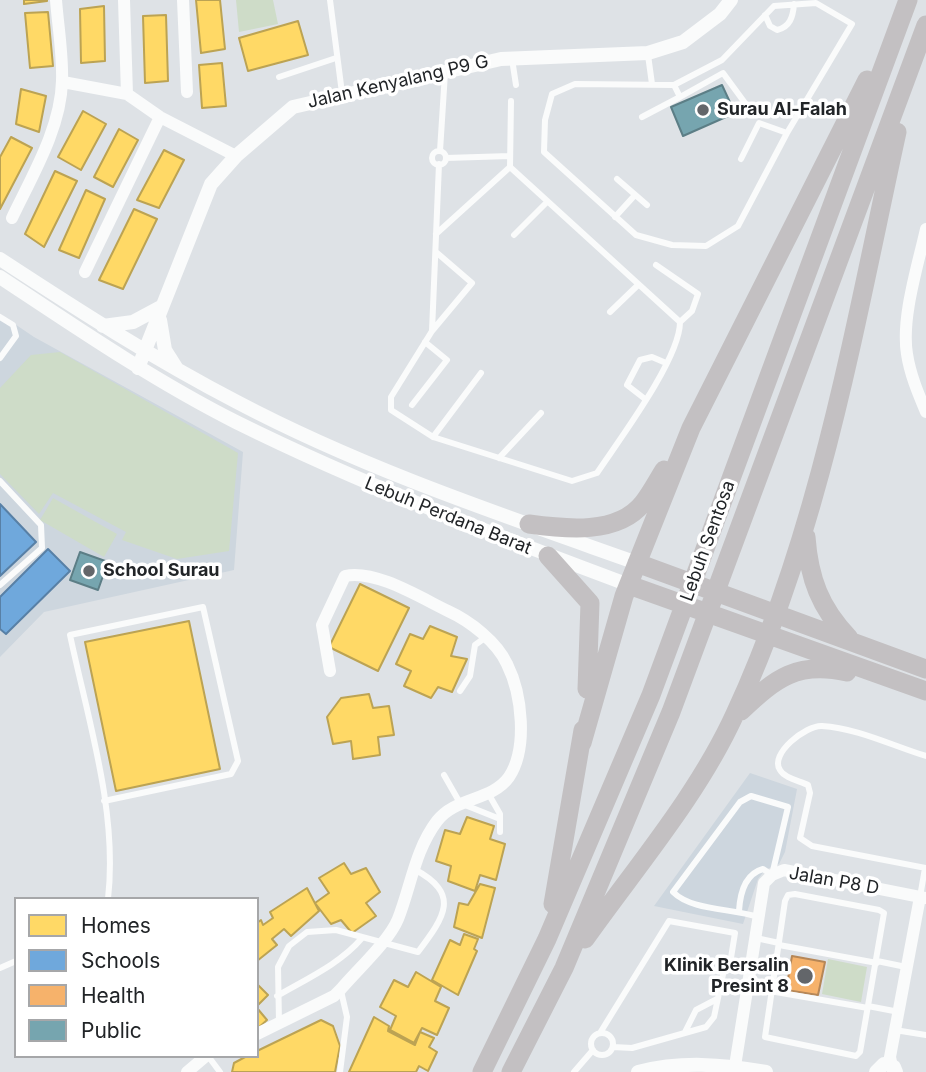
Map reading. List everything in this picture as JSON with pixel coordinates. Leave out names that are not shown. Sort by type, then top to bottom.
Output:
[{"type":"main road","points":[[529,524],[576,529],[621,519],[642,505],[691,428],[908,0]]},
{"type":"main road","name":"Lebuh Sentosa","points":[[482,1072],[547,939],[651,695],[908,0]]},
{"type":"main road","name":"Lebuh Sentosa","points":[[511,1072],[564,968],[671,712],[926,24]]},
{"type":"main road","points":[[564,968],[693,787],[734,717],[760,631],[776,613],[805,529],[836,414],[911,66]]},
{"type":"main road","points":[[582,743],[691,428]]},
{"type":"main road","points":[[805,529],[808,568],[820,601],[832,621],[852,641]]},
{"type":"main road","points":[[547,939],[582,743],[590,656],[590,603],[548,556]]},
{"type":"main road","name":"Lebuh Perdana Barat","points":[[643,565],[926,669]]},
{"type":"main road","name":"Lebuh Perdana Barat","points":[[635,587],[926,691]]},
{"type":"main road","points":[[734,717],[785,675],[804,668],[830,668],[906,685]]},
{"type":"street","points":[[12,218],[45,146],[62,82],[56,0]]},
{"type":"street","points":[[124,0],[127,94]]},
{"type":"street","points":[[183,0],[187,92]]},
{"type":"street","name":"Jalan Kenyalang P9 G","points":[[133,365],[159,312],[211,184],[236,156],[293,107],[342,93],[511,57],[648,53],[683,43],[720,15],[731,0]]},
{"type":"street","points":[[62,82],[127,94],[160,117],[236,156]]},
{"type":"street","points":[[85,272],[160,117]]},
{"type":"street","points":[[926,229],[921,276],[906,333],[907,353],[926,412]]},
{"type":"street","name":"Lebuh Perdana Barat","points":[[0,259],[141,351],[239,404],[367,463],[643,565]]},
{"type":"street","name":"Lebuh Perdana Barat","points":[[0,277],[133,365],[234,421],[362,482],[548,556],[635,587]]},
{"type":"street","points":[[103,326],[133,322],[159,312],[165,350],[179,371]]},
{"type":"street","points":[[259,1033],[334,996],[341,989],[397,922],[423,844],[439,818],[460,803],[488,793],[508,778],[517,760],[520,731],[518,699],[507,663],[486,637],[453,613],[368,575],[356,573],[345,576],[322,625],[330,671]]},
{"type":"street","name":"Jalan P8 D","points":[[735,1066],[764,883],[772,875],[784,870],[923,898]]},
{"type":"street","points":[[888,1068],[923,898]]},
{"type":"street","points":[[187,1072],[204,1058]]},
{"type":"street","points":[[638,1072],[676,1065],[735,1066],[766,1072]]},
{"type":"lane","points":[[330,0],[342,93]]},
{"type":"lane","points":[[816,1],[852,24],[788,133],[738,226],[706,246],[673,245],[636,235],[544,152],[548,107],[552,94],[575,84],[674,85],[722,60],[774,6],[816,1]]},
{"type":"lane","points":[[765,15],[770,26],[777,30],[784,29],[793,18],[794,5]]},
{"type":"lane","points":[[648,53],[652,85]]},
{"type":"lane","points":[[511,57],[516,85]]},
{"type":"lane","points":[[279,77],[336,58]]},
{"type":"lane","points":[[445,71],[440,151],[446,158]]},
{"type":"lane","points":[[642,117],[723,73],[745,103]]},
{"type":"lane","points":[[674,85],[680,97]]},
{"type":"lane","points":[[511,101],[510,167],[680,322]]},
{"type":"lane","points":[[741,159],[759,123],[788,133]]},
{"type":"lane","points":[[432,331],[439,164],[433,157],[440,151]]},
{"type":"lane","points":[[439,164],[446,158],[510,156]]},
{"type":"lane","points":[[436,234],[510,167]]},
{"type":"lane","points":[[617,179],[647,205]]},
{"type":"lane","points":[[615,217],[635,195]]},
{"type":"lane","points":[[514,234],[547,202]]},
{"type":"lane","points":[[436,253],[472,283],[432,331],[391,397],[391,410],[433,437],[572,481],[597,473],[666,363],[680,330],[680,322],[692,310],[698,294],[656,265]]},
{"type":"lane","points":[[610,312],[638,285]]},
{"type":"lane","points":[[0,317],[12,325],[16,336],[0,358]]},
{"type":"lane","points":[[412,405],[447,360],[425,342]]},
{"type":"lane","points":[[645,399],[627,386],[640,360],[652,357],[666,363]]},
{"type":"lane","points":[[433,437],[481,373]]},
{"type":"lane","points":[[499,458],[541,413]]},
{"type":"lane","points":[[0,481],[41,525],[44,535],[42,548],[0,585]]},
{"type":"lane","points":[[104,801],[231,774],[238,761],[203,607],[70,635],[104,801],[112,865],[108,897]]},
{"type":"lane","points":[[460,691],[470,676],[475,645],[486,637]]},
{"type":"lane","points":[[923,898],[925,868],[812,846],[800,838],[810,793],[808,785],[782,774],[778,759],[800,731],[818,725],[834,727],[926,756]]},
{"type":"lane","points":[[444,775],[460,803],[500,819]]},
{"type":"lane","points":[[488,793],[500,819],[500,832]]},
{"type":"lane","points":[[739,911],[743,889],[753,873],[763,869],[772,875],[788,807],[751,796],[740,802],[673,892],[701,906],[739,911],[758,917]]},
{"type":"lane","points":[[278,1022],[278,967],[289,946],[307,932],[336,930],[362,938],[383,940],[418,952],[446,900],[443,890],[433,879],[414,869]]},
{"type":"lane","points":[[788,895],[879,909],[884,913],[860,1052],[856,1056],[769,1040],[764,1032],[779,944],[788,895]]},
{"type":"lane","points":[[582,1072],[576,1069],[593,1050],[592,1040],[600,1033],[669,921],[735,933],[730,964]]},
{"type":"lane","points":[[754,937],[907,967]]},
{"type":"lane","points":[[277,996],[327,968],[351,951],[362,938]]},
{"type":"lane","points":[[613,1046],[632,1048],[706,1027],[714,1017],[725,965],[749,966]]},
{"type":"lane","points":[[747,983],[898,1012]]},
{"type":"lane","points":[[340,1072],[347,1017],[341,989]]},
{"type":"lane","points":[[684,1032],[696,1010],[717,999]]},
{"type":"lane","points":[[895,1030],[926,1035]]},
{"type":"lane","points":[[600,1033],[610,1036],[613,1046]]},
{"type":"lane","points":[[593,1050],[606,1054],[613,1046]]},
{"type":"lane","points":[[209,1058],[220,1072]]},
{"type":"shaded area","points":[[0,314],[34,337],[243,452],[234,570],[44,612],[0,657]]},
{"type":"shaded area","points":[[750,773],[797,789],[785,852],[779,864],[765,870],[758,879],[743,924],[654,906]]},
{"type":"green space","points":[[236,0],[273,0],[278,24],[239,32]]},
{"type":"green space","points":[[60,352],[238,453],[229,551],[177,559],[122,540],[126,532],[53,493],[39,514],[0,474],[0,388],[31,355]]},
{"type":"green space","points":[[53,498],[117,534],[104,557],[40,520]]},
{"type":"green space","points":[[828,959],[867,967],[861,1002],[822,994]]},
{"type":"building: Homes","points":[[24,0],[47,0],[47,1],[24,4]]},
{"type":"building: Homes","points":[[196,0],[220,0],[225,49],[201,53]]},
{"type":"building: Homes","points":[[104,6],[105,61],[81,63],[80,9]]},
{"type":"building: Homes","points":[[48,12],[53,66],[30,68],[25,13]]},
{"type":"building: Homes","points":[[166,15],[168,81],[145,83],[143,16]]},
{"type":"building: Homes","points":[[298,21],[308,55],[248,71],[239,38]]},
{"type":"building: Homes","points":[[222,63],[226,106],[202,108],[199,65]]},
{"type":"building: Homes","points":[[21,89],[46,96],[39,132],[16,124]]},
{"type":"building: Homes","points":[[83,111],[106,124],[81,170],[58,157]]},
{"type":"building: Homes","points":[[119,129],[138,140],[113,187],[94,177]]},
{"type":"building: Homes","points":[[11,137],[32,148],[0,209],[0,157]]},
{"type":"building: Homes","points":[[164,150],[184,160],[159,208],[137,200]]},
{"type":"building: Homes","points":[[55,171],[77,181],[44,247],[25,234]]},
{"type":"building: Homes","points":[[86,190],[105,199],[79,258],[59,250]]},
{"type":"building: Homes","points":[[134,209],[157,219],[123,289],[99,280]]},
{"type":"building: Homes","points":[[360,584],[409,608],[378,671],[329,647]]},
{"type":"building: Homes","points":[[189,621],[220,769],[116,791],[85,642]]},
{"type":"building: Homes","points":[[430,626],[457,637],[451,656],[467,659],[452,692],[438,687],[431,698],[404,686],[411,671],[396,664],[410,634],[423,639]]},
{"type":"building: Homes","points":[[369,694],[373,708],[389,706],[394,735],[378,737],[380,755],[353,759],[351,741],[333,744],[327,717],[341,698]]},
{"type":"building: Homes","points":[[467,817],[494,826],[490,839],[505,844],[496,880],[480,875],[475,891],[448,881],[451,866],[436,861],[445,830],[460,834]]},
{"type":"building: Homes","points":[[344,863],[351,874],[366,868],[380,892],[366,903],[376,916],[352,933],[341,920],[331,924],[315,903],[329,893],[319,878]]},
{"type":"building: Homes","points":[[480,884],[495,888],[482,938],[454,927],[459,903],[468,905]]},
{"type":"building: Homes","points":[[307,888],[319,911],[291,936],[284,929],[272,939],[277,945],[259,959],[259,922],[261,920],[263,925],[273,918],[270,912]]},
{"type":"building: Homes","points":[[464,934],[478,939],[474,949],[477,951],[458,995],[432,980],[450,940],[460,945]]},
{"type":"building: Homes","points":[[416,972],[441,987],[435,1001],[449,1008],[437,1035],[422,1028],[414,1043],[390,1030],[396,1016],[380,1007],[394,980],[408,987]]},
{"type":"building: Homes","points":[[259,986],[268,995],[259,1004]]},
{"type":"building: Homes","points":[[259,1010],[267,1020],[259,1027]]},
{"type":"building: Homes","points":[[374,1017],[389,1026],[388,1031],[415,1045],[420,1032],[434,1038],[429,1047],[437,1052],[428,1071],[419,1066],[416,1072],[349,1072]]},
{"type":"building: Homes","points":[[321,1020],[333,1026],[340,1046],[335,1072],[232,1072],[234,1063],[243,1058],[259,1058],[259,1050]]},
{"type":"building: Schools","points":[[0,504],[36,542],[0,576]]},
{"type":"building: Schools","points":[[48,549],[70,571],[6,634],[0,629],[0,597]]},
{"type":"building: Health","name":"Klinik Bersalin Presint 8","points":[[792,956],[825,962],[818,995],[786,990]]},
{"type":"building: Public","name":"Surau Al-Falah","points":[[722,85],[735,113],[683,136],[671,107]]},
{"type":"building: Public","name":"School Surau","points":[[80,552],[108,562],[98,590],[70,580]]},
{"type":"place","name":"Surau Al-Falah","points":[[703,110]]},
{"type":"place","name":"School Surau","points":[[89,571]]},
{"type":"place","name":"Klinik Bersalin Presint 8","points":[[805,976]]}]
